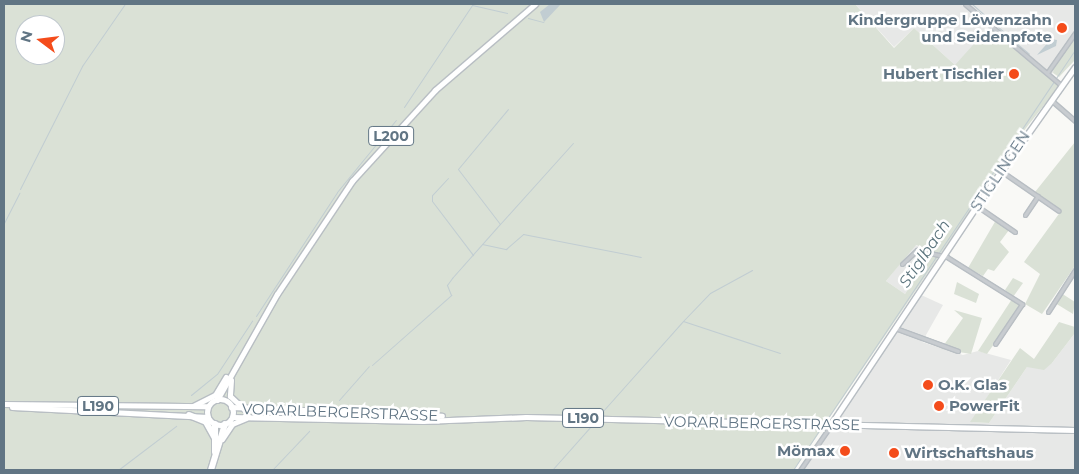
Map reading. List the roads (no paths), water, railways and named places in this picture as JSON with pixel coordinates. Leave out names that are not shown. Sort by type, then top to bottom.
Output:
[{"type":"highway","points":[[189,415],[209,425],[216,448]]},
{"type":"highway","points":[[207,470],[216,448],[215,424]]},
{"type":"highway","points":[[211,470],[222,440],[225,424]]},
{"type":"main road","name":"L200","points":[[217,400],[327,216],[378,150],[435,90],[535,4]]},
{"type":"main road","name":"STIGLINGEN","points":[[830,424],[940,256],[1050,100],[1059,84],[1075,67]]},
{"type":"main road","points":[[188,408],[215,395],[232,372]]},
{"type":"main road","points":[[232,372],[230,396],[245,409]]},
{"type":"main road","points":[[226,385],[230,404]]},
{"type":"main road","name":"VORARLBERGERSTRASSE","points":[[217,400],[245,409],[449,417],[1075,430]]},
{"type":"main road","name":"L190","points":[[4,405],[188,408],[208,406],[217,400]]},
{"type":"main road","name":"VORARLBERGERSTRASSE","points":[[230,404],[232,418]]},
{"type":"main road","name":"L190","points":[[4,405],[208,417]]},
{"type":"main road","points":[[208,406],[208,417],[215,424]]},
{"type":"main road","name":"L190","points":[[144,414],[163,407]]},
{"type":"main road","points":[[222,440],[232,424],[248,417]]},
{"type":"main road","name":"VORARLBERGERSTRASSE","points":[[215,424],[225,424],[232,418],[248,417],[423,421],[449,417]]},
{"type":"street","points":[[964,4],[1059,84]]},
{"type":"street","points":[[1047,73],[1075,33]]},
{"type":"street","points":[[1050,100],[1075,121]]},
{"type":"street","points":[[1001,170],[1059,212]]},
{"type":"street","points":[[1024,215],[1038,196]]},
{"type":"street","points":[[976,206],[1014,232]]},
{"type":"street","points":[[902,264],[913,251],[933,253],[1022,304],[996,344]]},
{"type":"street","points":[[1048,312],[1075,270]]},
{"type":"street","points":[[894,328],[958,351]]},
{"type":"street","points":[[800,470],[830,424]]},
{"type":"waterway","points":[[20,189],[82,66],[125,4]]},
{"type":"waterway","points":[[972,4],[1004,32]]},
{"type":"waterway","points":[[404,107],[472,5],[507,13]]},
{"type":"waterway","points":[[528,18],[543,22]]},
{"type":"waterway","points":[[1009,37],[1029,54]]},
{"type":"waterway","name":"Stiglbach","points":[[1056,78],[1075,50]]},
{"type":"waterway","name":"Stiglbach","points":[[825,422],[1054,81]]},
{"type":"waterway","points":[[372,365],[451,295],[447,285],[500,224],[458,169],[508,109]]},
{"type":"waterway","points":[[256,316],[337,192],[396,120]]},
{"type":"waterway","points":[[500,224],[573,143]]},
{"type":"waterway","points":[[448,178],[432,195],[432,201],[473,255]]},
{"type":"waterway","points":[[4,223],[19,193]]},
{"type":"waterway","points":[[482,244],[506,249],[523,234],[641,257]]},
{"type":"waterway","points":[[683,321],[710,293],[752,270]]},
{"type":"waterway","points":[[191,395],[217,374],[252,321]]},
{"type":"waterway","points":[[602,412],[683,321],[780,353]]},
{"type":"waterway","points":[[339,400],[369,366]]},
{"type":"waterway","points":[[552,470],[592,425]]},
{"type":"waterway","points":[[118,470],[176,426]]},
{"type":"waterway","name":"Stiglbach","points":[[793,470],[822,426]]},
{"type":"waterway","points":[[272,470],[309,431]]},
{"type":"place","name":"Kindergruppe Löwenzahn und Seidenpfote","points":[[1062,28]]},
{"type":"place","name":"Hubert Tischler","points":[[1014,74]]},
{"type":"place","name":"O.K. Glas","points":[[928,385]]},
{"type":"place","name":"PowerFit","points":[[939,406]]},
{"type":"place","name":"Mömax","points":[[845,451]]},
{"type":"place","name":"Wirtschaftshaus","points":[[894,453]]}]
